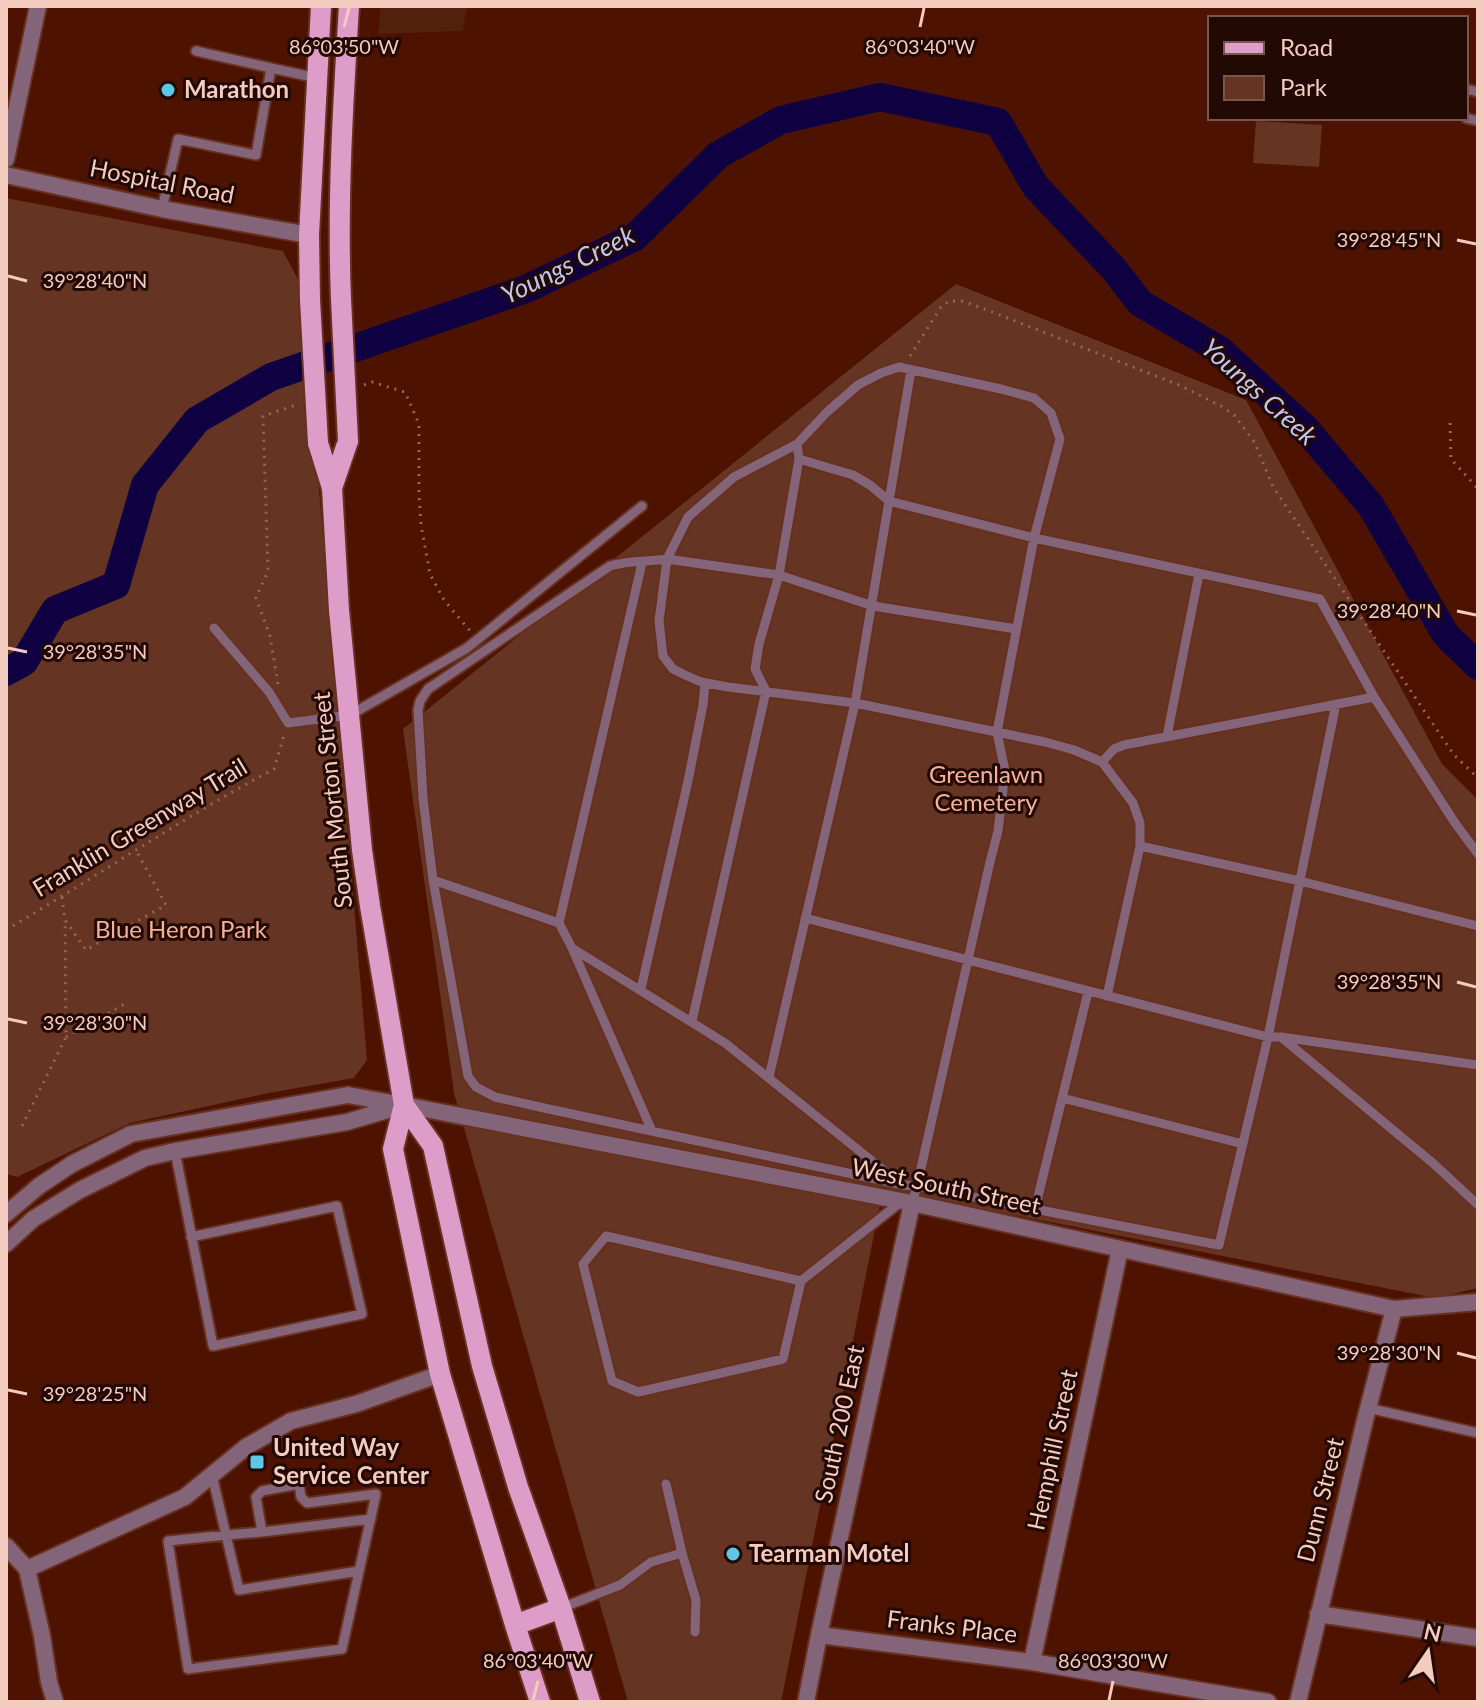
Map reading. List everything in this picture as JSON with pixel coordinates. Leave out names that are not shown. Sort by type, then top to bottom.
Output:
[{"type":"main road","name":"South Morton Street","points":[[321,6],[309,235],[318,443],[332,488],[339,610],[362,850],[404,1105]]},
{"type":"main road","name":"South Morton Street","points":[[332,488],[348,441],[338,240],[349,6]]},
{"type":"main road","points":[[309,235],[338,240]]},
{"type":"main road","points":[[404,1105],[393,1149],[440,1374],[540,1702]]},
{"type":"main road","points":[[404,1105],[433,1146],[482,1366],[518,1487],[590,1702]]},
{"type":"main road","points":[[515,1625],[561,1608]]},
{"type":"street","points":[[6,159],[38,6]]},
{"type":"street","name":"Hospital Road","points":[[6,175],[162,209],[309,235]]},
{"type":"street","name":"West South Street","points":[[6,1214],[72,1164],[131,1134],[348,1095],[908,1194],[1120,1249],[1394,1309],[1478,1302]]},
{"type":"street","points":[[6,1244],[33,1219],[80,1190],[145,1158],[347,1122],[404,1105]]},
{"type":"street","points":[[263,1111],[267,1135]]},
{"type":"street","points":[[171,1126],[175,1151]]},
{"type":"street","name":"South 200 East","points":[[806,1702],[908,1194]]},
{"type":"street","name":"Hemphill Street","points":[[1032,1662],[1120,1249]]},
{"type":"street","name":"Dunn Street","points":[[1298,1702],[1394,1309]]},
{"type":"street","points":[[27,1569],[185,1497],[246,1447],[291,1421],[356,1404],[440,1374]]},
{"type":"street","points":[[6,1546],[27,1569],[55,1702]]},
{"type":"street","points":[[1318,1614],[1478,1638]]},
{"type":"street","name":"Franks Place","points":[[819,1635],[1032,1662],[1268,1702]]},
{"type":"lane","points":[[196,51],[317,78]]},
{"type":"lane","points":[[162,209],[178,139],[256,155],[271,68]]},
{"type":"lane","points":[[801,1281],[606,1236],[583,1264],[612,1381],[638,1392],[783,1359],[801,1281],[908,1194],[998,831],[1005,771],[997,732],[1034,538],[1060,439],[1051,413],[1034,398],[899,367],[881,373],[858,385],[797,444],[734,477],[688,517],[667,559],[659,621],[663,656],[673,669],[705,683],[855,703],[997,732],[1045,742],[1102,762],[1133,803],[1140,823],[1140,846],[1107,996]]},
{"type":"lane","points":[[769,1077],[855,703],[911,370]]},
{"type":"lane","points":[[692,1021],[766,691],[755,669],[779,575],[799,459],[797,444]]},
{"type":"lane","points":[[799,459],[853,475],[889,501],[1034,538],[1320,599],[1374,697],[1478,854]]},
{"type":"lane","points":[[214,628],[269,692],[288,723],[350,715],[467,648],[642,506]]},
{"type":"lane","points":[[1016,629],[873,606],[779,575],[667,559],[642,563],[627,561],[610,566],[428,689],[418,710],[423,798],[433,880],[468,1076],[476,1087],[495,1097],[652,1131],[908,1194],[1035,1209],[1219,1245],[1268,1037],[1336,704]]},
{"type":"lane","points":[[642,563],[559,923],[652,1131]]},
{"type":"lane","points":[[1167,736],[1199,574]]},
{"type":"lane","points":[[641,989],[688,781],[705,683]]},
{"type":"lane","points":[[1102,762],[1114,749],[1124,745],[1374,697]]},
{"type":"lane","points":[[1140,846],[1300,881],[1478,926]]},
{"type":"lane","points":[[433,880],[559,923]]},
{"type":"lane","points":[[805,918],[1268,1037],[1478,1065]]},
{"type":"lane","points":[[572,948],[725,1043],[908,1194]]},
{"type":"lane","points":[[1035,1209],[1088,992]]},
{"type":"lane","points":[[1281,1037],[1434,1164],[1478,1205]]},
{"type":"lane","points":[[1062,1098],[1243,1144]]},
{"type":"lane","points":[[175,1151],[191,1237],[213,1346],[362,1314],[337,1206],[191,1237]]},
{"type":"lane","points":[[1368,1408],[1478,1433]]},
{"type":"lane","points":[[212,1475],[239,1590],[359,1571]]},
{"type":"lane","points":[[262,1532],[256,1497],[262,1491],[299,1484],[301,1497],[307,1503],[376,1494],[371,1519],[342,1649],[188,1669],[168,1541],[262,1532],[371,1519]]},
{"type":"lane","points":[[666,1484],[696,1600],[695,1632]]},
{"type":"lane","points":[[561,1608],[620,1585],[651,1562],[682,1553]]},
{"type":"path","points":[[899,367],[911,356],[941,307],[949,301],[961,301],[1179,385],[1221,406],[1245,427],[1273,487],[1454,755],[1478,778]]},
{"type":"path","points":[[359,386],[372,382],[405,392],[419,424],[421,525],[430,574],[444,600],[477,640]]},
{"type":"path","name":"Franklin Greenway Trail","points":[[6,930],[222,797],[274,769],[284,734],[282,712],[270,636],[256,598],[268,571],[263,416],[304,403]]},
{"type":"path","points":[[1450,423],[1451,459],[1478,489]]},
{"type":"path","points":[[65,920],[86,950],[166,905],[137,851]]},
{"type":"path","points":[[22,1126],[66,1037],[62,897]]},
{"type":"path","points":[[66,1037],[128,1002]]},
{"type":"shaded area","points":[[381,6],[467,6],[463,31],[378,34]]},
{"type":"green space","points":[[1256,121],[1322,125],[1319,167],[1253,163]]},
{"type":"green space","name":"Blue Heron Park","points":[[6,198],[283,251],[302,287],[367,1060],[354,1078],[130,1123],[17,1177],[6,1174]]},
{"type":"green space","name":"Greenlawn Cemetery","points":[[956,284],[1246,400],[1442,764],[1478,800],[1478,1288],[1435,1298],[883,1189],[781,1702],[628,1702],[454,1093],[403,729]]},
{"type":"waterway","name":"Youngs Creek","points":[[6,672],[24,662],[55,610],[116,585],[145,485],[197,420],[271,377],[526,289],[635,237],[718,155],[781,120],[880,97],[998,122],[1036,187],[1114,269],[1140,303],[1220,350],[1305,428],[1371,506],[1446,635],[1478,666]]},
{"type":"place","name":"Marathon","points":[[168,90]]},
{"type":"place","name":"United Way Service Center","points":[[257,1462]]},
{"type":"place","name":"Tearman Motel","points":[[733,1554]]}]
